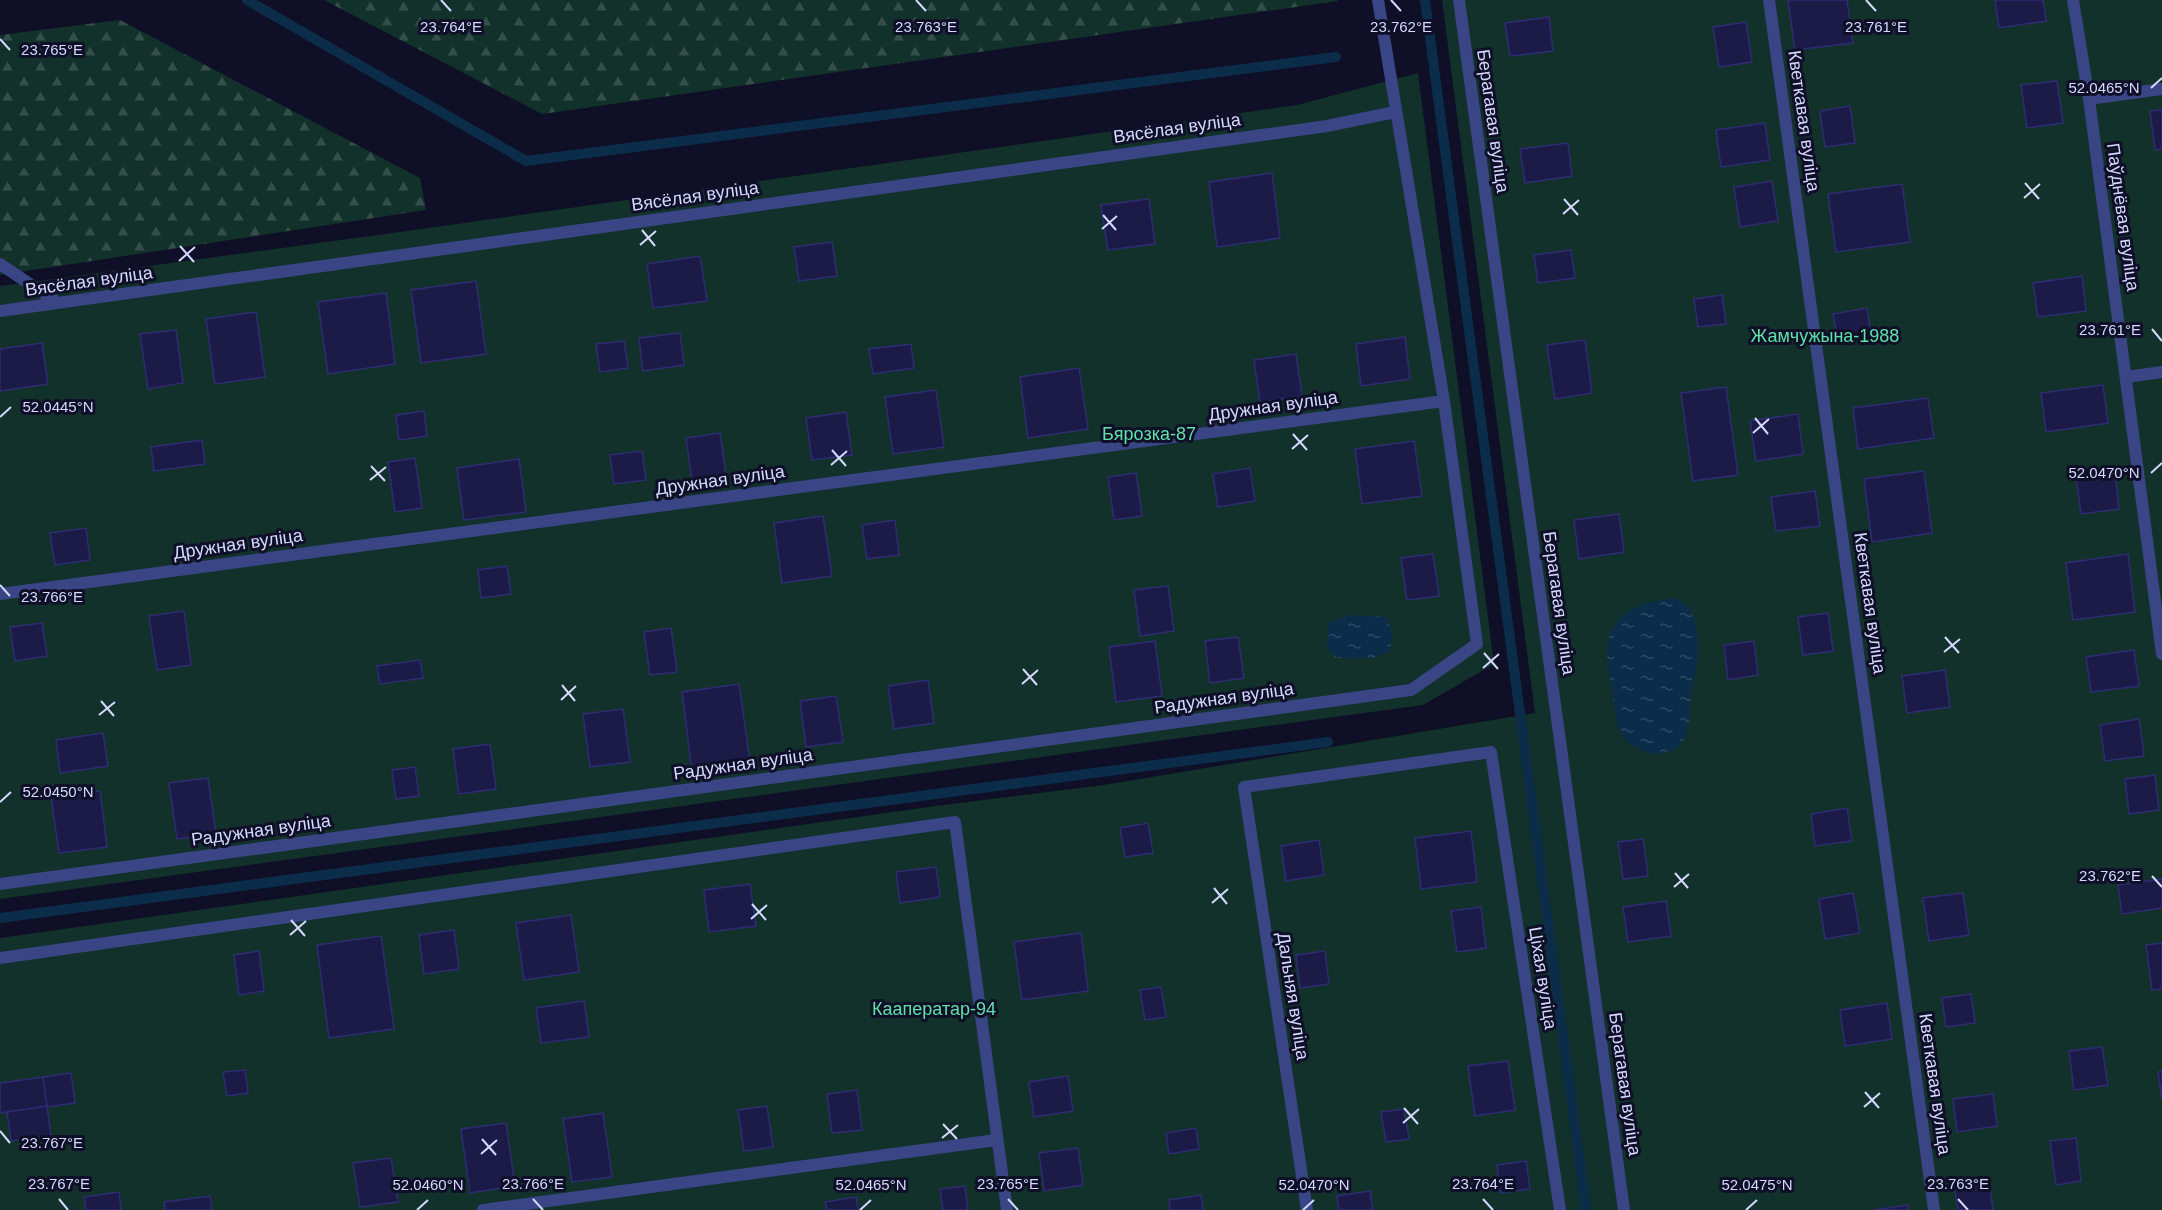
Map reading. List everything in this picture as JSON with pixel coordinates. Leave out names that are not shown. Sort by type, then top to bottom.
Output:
[{"type":"lane","points":[[1378,0],[1444,401]]},
{"type":"lane","name":"Берагавая вуліца","points":[[1459,0],[1624,1210]]},
{"type":"lane","name":"Кветкавая вуліца","points":[[1769,0],[1934,1210]]},
{"type":"lane","name":"Паўднёвая вуліца","points":[[2073,0],[2090,99],[2160,622],[2162,654]]},
{"type":"lane","points":[[2090,99],[2162,89]]},
{"type":"lane","name":"Вясёлая вуліца","points":[[0,311],[1327,126],[1395,112]]},
{"type":"lane","points":[[0,264],[58,303]]},
{"type":"lane","points":[[2127,377],[2162,372]]},
{"type":"lane","name":"Дружная вуліца","points":[[0,594],[1444,401]]},
{"type":"lane","name":"Радужная вуліца","points":[[0,884],[1411,690],[1477,644],[1444,401]]},
{"type":"lane","name":"Дальняя вуліца","points":[[1307,1210],[1244,787],[1491,752]]},
{"type":"lane","name":"Ціхая вуліца","points":[[1491,752],[1560,1210]]},
{"type":"lane","points":[[0,958],[955,822],[1007,1210]]},
{"type":"lane","points":[[483,1210],[996,1140]]},
{"type":"green space","points":[[324,0],[1338,0],[1338,1],[542,114]]},
{"type":"green space","name":"Жамчужына-1988","points":[[1442,0],[2162,0],[2162,1210],[0,1210],[0,938],[936,806],[1104,785],[1535,713]]},
{"type":"green space","points":[[120,20],[420,178],[426,210],[0,275],[0,35]]},
{"type":"green space","name":"Бярозка-87","points":[[1418,73],[1494,664],[1423,705],[0,899],[0,286],[400,232],[1297,105]]},
{"type":"water","points":[[1674,598],[1686,605],[1694,617],[1698,634],[1697,669],[1692,688],[1690,719],[1684,738],[1679,746],[1671,751],[1655,754],[1635,747],[1623,737],[1615,713],[1607,652],[1613,628],[1628,612],[1650,602]]},
{"type":"water","points":[[1353,615],[1387,617],[1393,635],[1389,652],[1373,658],[1335,658],[1327,647],[1329,622]]},
{"type":"building","points":[[1788,0],[1847,0],[1853,43],[1795,50]]},
{"type":"building","points":[[1995,0],[2043,0],[2046,21],[1999,28]]},
{"type":"building","points":[[1549,17],[1553,51],[1510,56],[1505,23]]},
{"type":"building","points":[[1746,22],[1752,62],[1719,67],[1713,27]]},
{"type":"building","points":[[2057,81],[2063,123],[2027,128],[2021,85]]},
{"type":"building","points":[[1850,106],[1855,143],[1825,147],[1820,111]]},
{"type":"building","points":[[2162,110],[2162,149],[2155,150],[2150,111]]},
{"type":"building","points":[[1765,123],[1770,160],[1721,167],[1716,130]]},
{"type":"building","points":[[1568,143],[1572,176],[1525,183],[1520,149]]},
{"type":"building","points":[[1272,173],[1280,238],[1217,247],[1209,182]]},
{"type":"building","points":[[1772,181],[1778,221],[1740,227],[1734,187]]},
{"type":"building","points":[[1902,184],[1910,242],[1836,252],[1828,194]]},
{"type":"building","points":[[1149,199],[1155,244],[1108,250],[1101,205]]},
{"type":"building","points":[[832,242],[837,276],[799,281],[794,247]]},
{"type":"building","points":[[1571,250],[1575,278],[1538,283],[1534,255]]},
{"type":"building","points":[[700,256],[707,301],[653,308],[647,264]]},
{"type":"building","points":[[2082,276],[2086,311],[2038,317],[2033,283]]},
{"type":"building","points":[[476,281],[486,354],[421,363],[411,290]]},
{"type":"building","points":[[386,293],[395,364],[328,374],[318,302]]},
{"type":"building","points":[[1722,295],[1726,324],[1698,327],[1694,299]]},
{"type":"building","points":[[1867,308],[1871,335],[1838,341],[1833,314]]},
{"type":"building","points":[[256,312],[265,377],[215,384],[206,319]]},
{"type":"building","points":[[176,330],[183,383],[148,389],[140,334]]},
{"type":"building","points":[[680,333],[684,365],[643,371],[639,338]]},
{"type":"building","points":[[1405,337],[1410,379],[1361,386],[1356,344]]},
{"type":"building","points":[[1585,340],[1592,393],[1555,399],[1547,345]]},
{"type":"building","points":[[624,341],[628,368],[600,372],[596,344]]},
{"type":"building","points":[[42,343],[48,384],[0,391],[0,349]]},
{"type":"building","points":[[911,344],[914,368],[873,374],[869,349]]},
{"type":"building","points":[[1296,354],[1302,396],[1260,402],[1254,360]]},
{"type":"building","points":[[1079,368],[1088,429],[1028,438],[1020,377]]},
{"type":"building","points":[[2103,385],[2108,423],[2046,432],[2041,393]]},
{"type":"building","points":[[1726,387],[1738,475],[1693,481],[1681,393]]},
{"type":"building","points":[[936,390],[944,447],[893,454],[885,397]]},
{"type":"building","points":[[1928,398],[1934,438],[1858,449],[1853,408]]},
{"type":"building","points":[[424,411],[427,436],[399,440],[396,415]]},
{"type":"building","points":[[846,412],[852,455],[812,460],[806,418]]},
{"type":"building","points":[[1798,414],[1803,454],[1756,461],[1750,421]]},
{"type":"building","points":[[720,433],[726,475],[692,480],[686,438]]},
{"type":"building","points":[[202,440],[205,464],[154,471],[151,447]]},
{"type":"building","points":[[1414,441],[1422,496],[1362,504],[1355,449]]},
{"type":"building","points":[[642,451],[646,480],[614,484],[610,455]]},
{"type":"building","points":[[415,458],[422,508],[395,512],[388,462]]},
{"type":"building","points":[[519,459],[526,512],[464,520],[457,468]]},
{"type":"building","points":[[1250,468],[1255,501],[1218,507],[1213,474]]},
{"type":"building","points":[[1924,471],[1932,533],[1872,542],[1864,479]]},
{"type":"building","points":[[2115,472],[2119,509],[2081,514],[2076,477]]},
{"type":"building","points":[[1136,473],[1142,516],[1114,520],[1108,477]]},
{"type":"building","points":[[1815,491],[1820,526],[1776,531],[1771,497]]},
{"type":"building","points":[[1619,514],[1624,552],[1579,559],[1574,520]]},
{"type":"building","points":[[823,516],[832,576],[782,583],[774,523]]},
{"type":"building","points":[[895,520],[899,555],[867,559],[862,525]]},
{"type":"building","points":[[86,528],[90,560],[55,565],[50,533]]},
{"type":"building","points":[[1433,554],[1439,596],[1407,600],[1401,558]]},
{"type":"building","points":[[2128,554],[2135,612],[2073,620],[2066,563]]},
{"type":"building","points":[[507,566],[511,594],[481,598],[478,570]]},
{"type":"building","points":[[1168,586],[1174,631],[1140,636],[1134,590]]},
{"type":"building","points":[[184,611],[191,665],[157,670],[149,616]]},
{"type":"building","points":[[1828,613],[1833,651],[1803,655],[1798,617]]},
{"type":"building","points":[[42,623],[47,656],[15,661],[10,627]]},
{"type":"building","points":[[671,628],[677,672],[650,675],[644,632]]},
{"type":"building","points":[[1238,637],[1244,678],[1210,683],[1205,641]]},
{"type":"building","points":[[1155,641],[1162,696],[1116,702],[1109,647]]},
{"type":"building","points":[[1754,641],[1758,675],[1728,680],[1724,645]]},
{"type":"building","points":[[2134,650],[2139,686],[2091,692],[2086,657]]},
{"type":"building","points":[[420,660],[423,678],[380,684],[377,666]]},
{"type":"building","points":[[1945,670],[1950,707],[1907,713],[1902,676]]},
{"type":"building","points":[[928,680],[934,723],[894,729],[888,686]]},
{"type":"building","points":[[739,684],[750,762],[692,771],[682,692]]},
{"type":"building","points":[[836,696],[843,742],[806,747],[800,701]]},
{"type":"building","points":[[623,709],[630,762],[590,767],[583,714]]},
{"type":"building","points":[[2139,719],[2144,756],[2105,761],[2100,725]]},
{"type":"building","points":[[103,733],[108,766],[60,773],[56,740]]},
{"type":"building","points":[[490,744],[496,789],[459,794],[453,749]]},
{"type":"building","points":[[415,767],[419,796],[396,799],[392,770]]},
{"type":"building","points":[[2155,775],[2159,810],[2129,814],[2125,779]]},
{"type":"building","points":[[208,778],[216,834],[177,839],[169,783]]},
{"type":"building","points":[[100,791],[107,847],[59,853],[51,797]]},
{"type":"building","points":[[1847,808],[1852,841],[1815,846],[1811,814]]},
{"type":"building","points":[[1148,823],[1153,853],[1125,857],[1120,828]]},
{"type":"building","points":[[1471,831],[1477,882],[1421,889],[1415,838]]},
{"type":"building","points":[[1643,839],[1648,876],[1623,879],[1618,842]]},
{"type":"building","points":[[1319,840],[1324,875],[1286,881],[1281,846]]},
{"type":"building","points":[[936,867],[940,897],[900,903],[896,872]]},
{"type":"building","points":[[2162,879],[2162,908],[2122,914],[2118,885]]},
{"type":"building","points":[[750,884],[756,926],[709,932],[704,890]]},
{"type":"building","points":[[1853,893],[1860,933],[1825,939],[1819,899]]},
{"type":"building","points":[[1963,893],[1969,935],[1929,941],[1923,898]]},
{"type":"building","points":[[1666,901],[1671,936],[1628,942],[1623,907]]},
{"type":"building","points":[[1481,907],[1486,948],[1457,952],[1451,911]]},
{"type":"building","points":[[571,915],[579,972],[524,980],[516,923]]},
{"type":"building","points":[[454,930],[459,969],[424,974],[419,935]]},
{"type":"building","points":[[1081,933],[1088,991],[1022,1000],[1014,942]]},
{"type":"building","points":[[381,936],[394,1029],[329,1038],[317,945]]},
{"type":"building","points":[[2162,943],[2162,989],[2152,990],[2146,945]]},
{"type":"building","points":[[259,951],[264,991],[239,995],[234,955]]},
{"type":"building","points":[[1325,951],[1329,984],[1300,988],[1296,955]]},
{"type":"building","points":[[1161,987],[1166,1017],[1145,1020],[1140,990]]},
{"type":"building","points":[[1971,994],[1975,1023],[1946,1027],[1942,998]]},
{"type":"building","points":[[584,1001],[589,1037],[541,1043],[536,1008]]},
{"type":"building","points":[[1887,1003],[1892,1039],[1845,1046],[1840,1010]]},
{"type":"building","points":[[2102,1047],[2108,1085],[2074,1090],[2069,1051]]},
{"type":"building","points":[[1508,1061],[1515,1110],[1475,1116],[1468,1066]]},
{"type":"building","points":[[245,1070],[248,1093],[227,1096],[223,1072]]},
{"type":"building","points":[[2162,1071],[2162,1101],[2158,1072]]},
{"type":"building","points":[[71,1073],[75,1103],[47,1107],[43,1077]]},
{"type":"building","points":[[1068,1076],[1073,1111],[1034,1117],[1029,1082]]},
{"type":"building","points":[[43,1077],[47,1106],[0,1113],[0,1083]]},
{"type":"building","points":[[857,1090],[862,1130],[832,1133],[827,1094]]},
{"type":"building","points":[[1993,1094],[1997,1126],[1957,1132],[1953,1099]]},
{"type":"building","points":[[47,1106],[51,1136],[11,1141],[7,1112]]},
{"type":"building","points":[[767,1106],[773,1147],[744,1151],[738,1110]]},
{"type":"building","points":[[1404,1109],[1409,1139],[1386,1142],[1381,1112]]},
{"type":"building","points":[[603,1113],[612,1177],[572,1182],[563,1119]]},
{"type":"building","points":[[506,1123],[515,1186],[470,1193],[461,1129]]},
{"type":"building","points":[[1196,1128],[1199,1149],[1169,1154],[1166,1133]]},
{"type":"building","points":[[2076,1138],[2081,1181],[2056,1185],[2050,1141]]},
{"type":"building","points":[[1078,1148],[1083,1185],[1044,1191],[1039,1153]]},
{"type":"building","points":[[391,1158],[398,1202],[360,1207],[353,1163]]},
{"type":"building","points":[[1526,1161],[1530,1189],[1500,1193],[1497,1165]]},
{"type":"building","points":[[1989,1181],[1993,1210],[1958,1210],[1954,1186]]},
{"type":"building","points":[[965,1186],[968,1210],[943,1210],[940,1189]]},
{"type":"building","points":[[1370,1191],[1373,1210],[1339,1210],[1337,1196]]},
{"type":"building","points":[[119,1192],[121,1210],[86,1210],[84,1197]]},
{"type":"building","points":[[1201,1195],[1203,1210],[1170,1210],[1169,1200]]},
{"type":"building","points":[[210,1196],[212,1210],[165,1210],[164,1202]]},
{"type":"building","points":[[856,1197],[858,1210],[827,1210],[825,1202]]},
{"type":"building","points":[[1908,1205],[1908,1210],[1873,1210]]},
{"type":"waterway","points":[[247,0],[526,161],[1336,57]]},
{"type":"waterway","points":[[1425,0],[1586,1210]]},
{"type":"waterway","points":[[0,918],[1328,742]]},
{"type":"park label","name":"Кааператар-94","points":[[934,1009]]}]
